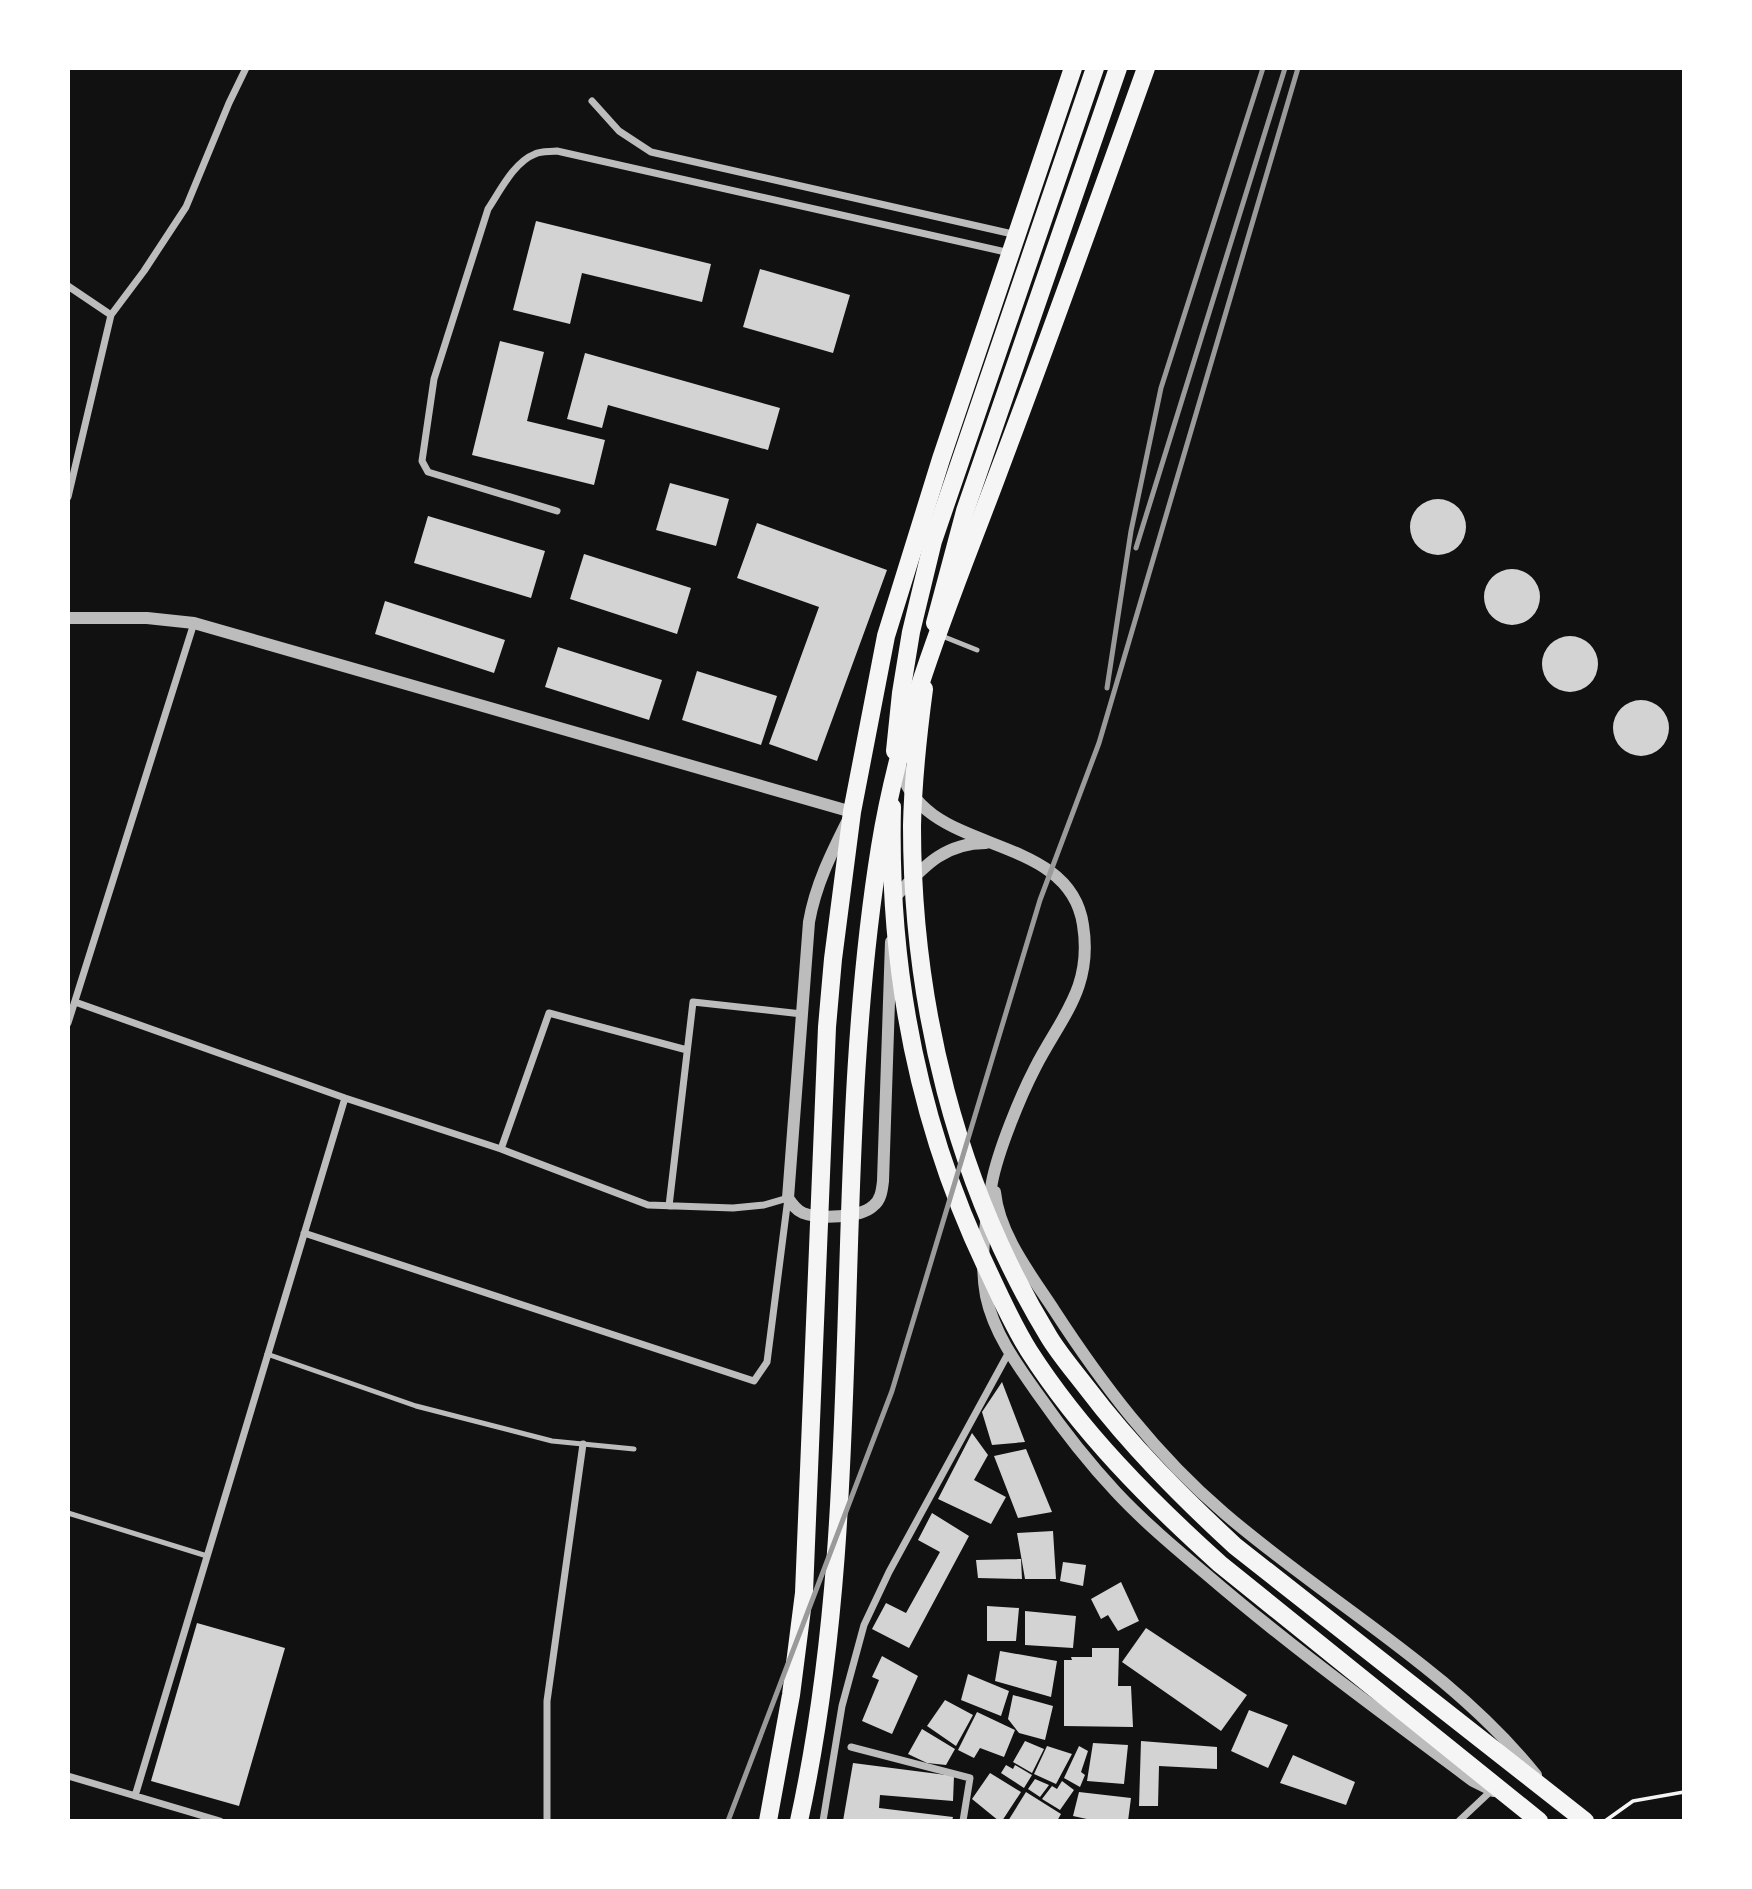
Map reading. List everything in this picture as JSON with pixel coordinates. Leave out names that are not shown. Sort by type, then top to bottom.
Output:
[{"type":"main road","points":[[768,1821],[791,1695],[804,1593],[827,1027],[852,811],[887,636],[932,486],[1073,68]]},
{"type":"main road","points":[[1095,68],[940,517],[911,632],[897,736],[892,854],[894,912],[903,1002],[922,1091],[939,1152],[963,1221],[1003,1304],[1029,1351],[1100,1445],[1135,1484],[1220,1564],[1539,1821]]},
{"type":"main road","points":[[1118,68],[965,511],[942,596],[925,680],[912,824],[915,912],[926,997],[946,1093],[958,1136],[986,1212],[1025,1293],[1049,1338],[1119,1430],[1171,1486],[1236,1546],[1585,1821]]},
{"type":"main road","points":[[799,1821],[831,1624],[840,1481],[858,1026],[877,867],[898,756],[912,703],[936,634],[1049,339],[1146,68]]},
{"type":"street","points":[[68,497],[111,315],[186,207],[246,68]]},
{"type":"street","points":[[592,101],[620,131],[651,152],[1017,235]]},
{"type":"street","points":[[557,511],[428,472],[422,461],[433,379],[488,209],[523,161],[536,153],[557,151],[1011,253]]},
{"type":"street","points":[[68,286],[111,315]]},
{"type":"street","points":[[68,618],[148,618],[194,622],[852,811],[821,875],[813,898],[807,943],[788,1198],[767,1362],[754,1381],[304,1233]]},
{"type":"street","points":[[68,1023],[194,622]]},
{"type":"street","points":[[898,756],[902,779],[923,808],[961,830],[1042,864],[1065,886],[1083,922],[1085,967],[1071,1006],[1034,1069],[993,1177],[982,1251],[986,1297],[1009,1352],[1073,1442],[1116,1493],[1175,1547],[1263,1623],[1473,1781],[1524,1807]]},
{"type":"street","points":[[788,1198],[795,1208],[804,1213],[836,1216],[859,1214],[873,1206],[880,1196],[883,1181],[893,838],[898,756]]},
{"type":"street","points":[[892,900],[928,862],[951,849],[973,843],[992,843]]},
{"type":"street","points":[[75,1002],[345,1098],[501,1149],[648,1205],[733,1208],[764,1205],[788,1198]]},
{"type":"street","points":[[669,1206],[693,1002],[802,1014]]},
{"type":"street","points":[[501,1149],[549,1013],[687,1050]]},
{"type":"street","points":[[135,1796],[345,1098]]},
{"type":"street","points":[[993,1177],[996,1203],[1012,1243],[1024,1263],[1081,1352],[1130,1417],[1175,1468],[1224,1513],[1465,1702],[1510,1743],[1547,1789]]},
{"type":"street","points":[[823,1821],[842,1706],[864,1625],[889,1572],[1009,1352]]},
{"type":"street","points":[[547,1821],[547,1701],[583,1444]]},
{"type":"street","points":[[851,1747],[970,1778],[963,1821]]},
{"type":"street","points":[[68,1776],[220,1821]]},
{"type":"street","points":[[1459,1821],[1492,1790]]},
{"type":"lane","points":[[936,634],[977,650]]},
{"type":"lane","points":[[267,1354],[416,1406],[552,1441],[634,1449]]},
{"type":"lane","points":[[68,1513],[206,1556]]},
{"type":"path","points":[[1605,1821],[1633,1801],[1684,1792]]},
{"type":"building","points":[[536,221],[711,264],[702,302],[582,273],[570,324],[513,310]]},
{"type":"building","points":[[760,269],[850,295],[833,353],[743,327]]},
{"type":"building","points":[[500,341],[544,352],[527,421],[605,440],[594,485],[472,455]]},
{"type":"building","points":[[585,353],[780,408],[768,450],[608,405],[602,428],[567,419]]},
{"type":"building","points":[[670,483],[729,499],[716,546],[656,530]]},
{"type":"building","points":[[1438,499],[1449,501],[1458,507],[1464,516],[1464,538],[1458,547],[1449,553],[1438,555],[1427,553],[1418,547],[1412,538],[1410,527],[1412,516],[1418,507],[1427,501]]},
{"type":"building","points":[[428,516],[545,551],[531,598],[414,563]]},
{"type":"building","points":[[757,523],[887,570],[817,761],[769,744],[819,607],[737,578]]},
{"type":"building","points":[[584,554],[691,588],[677,634],[570,599]]},
{"type":"building","points":[[1512,569],[1523,571],[1532,577],[1538,586],[1538,608],[1532,617],[1523,623],[1512,625],[1501,623],[1492,617],[1486,608],[1484,597],[1486,586],[1492,577],[1501,571]]},
{"type":"building","points":[[385,601],[505,640],[494,673],[375,634]]},
{"type":"building","points":[[1570,636],[1581,638],[1590,644],[1596,653],[1596,675],[1590,684],[1581,690],[1570,692],[1559,690],[1550,684],[1544,675],[1542,664],[1544,653],[1550,644],[1559,638]]},
{"type":"building","points":[[558,647],[662,680],[649,720],[545,687]]},
{"type":"building","points":[[697,671],[777,696],[761,745],[682,720]]},
{"type":"building","points":[[1641,700],[1652,702],[1661,708],[1667,717],[1667,739],[1661,748],[1652,754],[1641,756],[1630,754],[1621,748],[1615,739],[1613,728],[1615,717],[1621,708],[1630,702]]},
{"type":"building","points":[[1002,1382],[1025,1442],[992,1445],[982,1412]]},
{"type":"building","points":[[972,1433],[988,1455],[974,1480],[1006,1497],[991,1524],[938,1499]]},
{"type":"building","points":[[1026,1449],[1052,1512],[1018,1518],[994,1456]]},
{"type":"building","points":[[932,1513],[969,1536],[909,1648],[872,1629],[886,1603],[906,1613],[940,1552],[918,1540]]},
{"type":"building","points":[[1053,1531],[1056,1579],[1025,1579],[1017,1533]]},
{"type":"building","points":[[1021,1559],[1022,1579],[978,1578],[976,1560]]},
{"type":"building","points":[[1063,1562],[1086,1565],[1083,1586],[1060,1581]]},
{"type":"building","points":[[1121,1582],[1139,1621],[1118,1631],[1108,1615],[1101,1619],[1091,1599]]},
{"type":"building","points":[[987,1606],[1019,1608],[1016,1641],[987,1641]]},
{"type":"building","points":[[1025,1611],[1076,1616],[1073,1648],[1025,1645]]},
{"type":"building","points":[[197,1623],[285,1648],[239,1806],[151,1781]]},
{"type":"building","points":[[1146,1628],[1247,1695],[1221,1731],[1122,1662]]},
{"type":"building","points":[[1092,1648],[1119,1648],[1118,1686],[1131,1686],[1133,1727],[1064,1726],[1064,1660],[1072,1660],[1071,1657],[1092,1657]]},
{"type":"building","points":[[1000,1651],[1057,1661],[1051,1697],[995,1681]]},
{"type":"building","points":[[882,1656],[918,1676],[892,1734],[862,1721],[879,1680],[872,1677]]},
{"type":"building","points":[[968,1674],[1009,1691],[1001,1716],[961,1700]]},
{"type":"building","points":[[1013,1695],[1053,1706],[1045,1740],[1019,1733],[1008,1719]]},
{"type":"building","points":[[945,1700],[973,1715],[956,1746],[927,1726]]},
{"type":"building","points":[[1249,1710],[1288,1725],[1268,1768],[1231,1751]]},
{"type":"building","points":[[977,1712],[1015,1730],[1004,1757],[980,1748],[974,1758],[958,1750]]},
{"type":"building","points":[[922,1729],[955,1749],[946,1765],[927,1763],[908,1754]]},
{"type":"building","points":[[1025,1741],[1044,1749],[1032,1773],[1013,1762]]},
{"type":"building","points":[[1141,1741],[1217,1747],[1217,1769],[1159,1766],[1158,1806],[1139,1806]]},
{"type":"building","points":[[1093,1743],[1128,1745],[1124,1784],[1087,1781]]},
{"type":"building","points":[[1047,1746],[1072,1754],[1056,1784],[1034,1774]]},
{"type":"building","points":[[1079,1746],[1088,1751],[1081,1772],[1085,1775],[1080,1787],[1064,1778]]},
{"type":"building","points":[[1293,1755],[1355,1782],[1346,1805],[1280,1783]]},
{"type":"building","points":[[853,1763],[954,1776],[953,1801],[880,1795],[879,1808],[953,1817],[952,1821],[843,1821]]},
{"type":"building","points":[[1006,1765],[1013,1769],[1015,1765],[1032,1775],[1024,1788],[1001,1773]]},
{"type":"building","points":[[990,1773],[1021,1792],[1002,1821],[972,1799]]},
{"type":"building","points":[[1035,1779],[1049,1785],[1040,1797],[1028,1789]]},
{"type":"building","points":[[1062,1781],[1074,1790],[1060,1810],[1042,1799],[1052,1786],[1057,1789]]},
{"type":"building","points":[[1026,1792],[1061,1814],[1057,1821],[1008,1821]]},
{"type":"building","points":[[1079,1792],[1131,1798],[1128,1821],[1096,1821],[1073,1816]]},
{"type":"railway","points":[[1107,688],[1131,531],[1161,388],[1263,68]]},
{"type":"railway","points":[[1136,548],[1285,68]]},
{"type":"railway","points":[[728,1821],[892,1391],[1040,900],[1099,743],[1298,68]]}]
